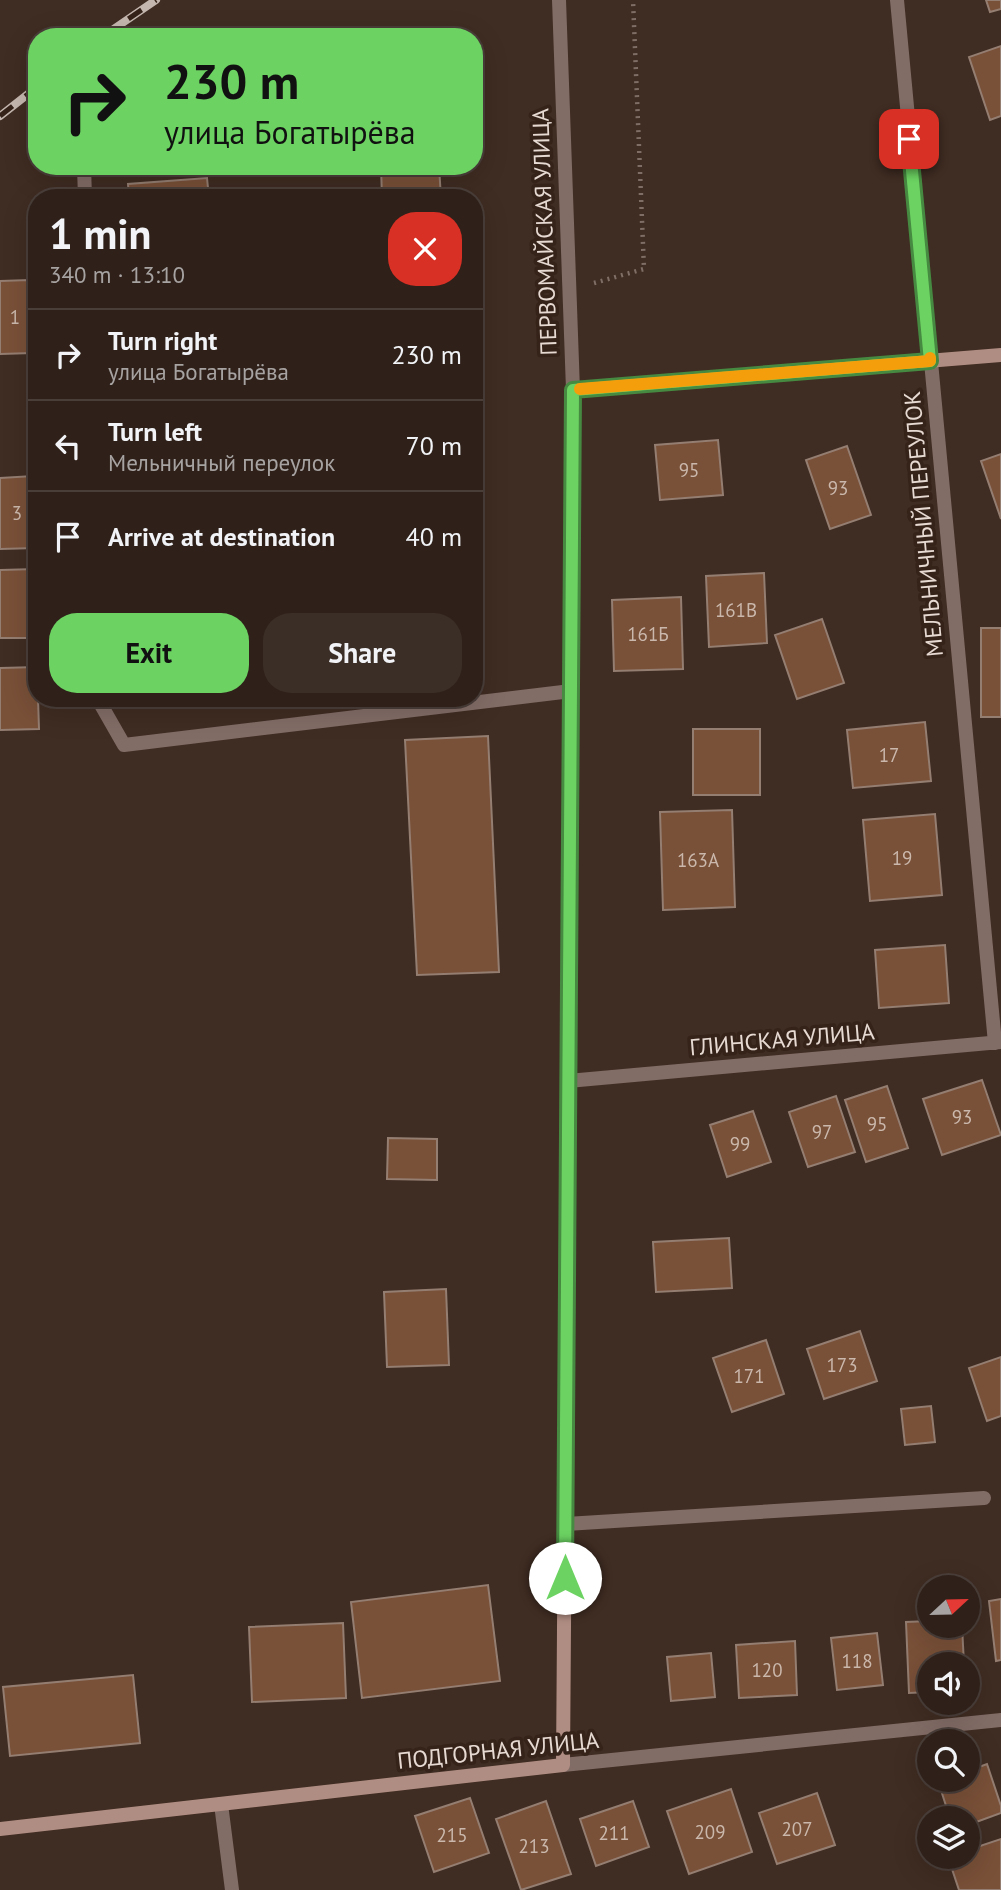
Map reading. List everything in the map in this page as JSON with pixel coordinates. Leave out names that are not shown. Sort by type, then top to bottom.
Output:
[{"type":"street","name":"ПЕРВОМАЙСКАЯ УЛИЦА","points":[[559,0],[573,390],[563,1765]]},
{"type":"street","name":"МЕЛЬНИЧНЫЙ ПЕРЕУЛОК","points":[[897,0],[998,1042]]},
{"type":"street","points":[[573,390],[1001,355]]},
{"type":"street","points":[[483,702],[571,691]]},
{"type":"street","points":[[102,707],[124,745],[439,707]]},
{"type":"street","name":"ГЛИНСКАЯ УЛИЦА","points":[[568,1081],[998,1042]]},
{"type":"street","points":[[566,1524],[984,1498]]},
{"type":"street","name":"ПОДГОРНАЯ УЛИЦА","points":[[0,1829],[563,1765],[1001,1720]]},
{"type":"street","points":[[222,1804],[232,1890]]},
{"type":"path","points":[[569,290],[644,269],[634,0]]},
{"type":"building","points":[[986,0],[1001,0],[1001,9],[990,12]]},
{"type":"building","points":[[1001,46],[1001,116],[990,120],[969,57]]},
{"type":"building","points":[[381,175],[440,175],[440,189],[382,189]]},
{"type":"building","points":[[207,178],[208,189],[128,189],[128,184]]},
{"type":"building","points":[[28,280],[28,353],[0,354],[0,281]]},
{"type":"building","points":[[718,440],[723,495],[660,500],[655,445]]},
{"type":"building","points":[[847,446],[871,515],[830,529],[806,460]]},
{"type":"building","points":[[1001,454],[1001,519],[981,461]]},
{"type":"building","points":[[28,476],[28,548],[0,549],[0,478]]},
{"type":"building","points":[[28,569],[28,638],[0,638],[0,570]]},
{"type":"building","points":[[764,573],[767,643],[709,647],[706,576]]},
{"type":"building","points":[[681,597],[683,669],[614,671],[612,600]]},
{"type":"building","points":[[822,619],[844,683],[797,699],[775,635]]},
{"type":"building","points":[[981,628],[1001,628],[1001,717],[981,717]]},
{"type":"building","points":[[28,667],[28,707],[38,707],[39,729],[0,730],[0,668]]},
{"type":"building","points":[[925,722],[931,781],[853,788],[847,730]]},
{"type":"building","points":[[693,729],[760,729],[760,795],[693,795]]},
{"type":"building","points":[[488,736],[499,972],[417,975],[405,740]]},
{"type":"building","points":[[732,810],[735,907],[663,910],[660,812]]},
{"type":"building","points":[[935,814],[942,895],[870,901],[863,820]]},
{"type":"building","points":[[945,945],[949,1003],[879,1008],[875,950]]},
{"type":"building","points":[[982,1080],[1001,1135],[942,1155],[923,1099]]},
{"type":"building","points":[[887,1086],[908,1148],[866,1162],[845,1100]]},
{"type":"building","points":[[836,1096],[855,1152],[808,1167],[789,1112]]},
{"type":"building","points":[[753,1111],[771,1162],[727,1177],[710,1125]]},
{"type":"building","points":[[388,1138],[437,1139],[437,1180],[387,1179]]},
{"type":"building","points":[[729,1238],[732,1288],[656,1292],[653,1242]]},
{"type":"building","points":[[446,1289],[449,1365],[387,1367],[384,1292]]},
{"type":"building","points":[[860,1331],[877,1381],[824,1399],[807,1349]]},
{"type":"building","points":[[766,1340],[784,1394],[732,1412],[713,1358]]},
{"type":"building","points":[[1001,1357],[1001,1416],[987,1421],[969,1368]]},
{"type":"building","points":[[931,1406],[935,1442],[905,1445],[901,1409]]},
{"type":"building","points":[[488,1585],[500,1681],[362,1698],[351,1602]]},
{"type":"building","points":[[1001,1599],[1001,1660],[996,1661],[989,1601]]},
{"type":"building","points":[[906,1622],[917,1622],[917,1638],[963,1638],[963,1652],[917,1652],[917,1693],[909,1693]]},
{"type":"building","points":[[343,1623],[346,1698],[252,1702],[249,1627]]},
{"type":"building","points":[[877,1633],[883,1685],[837,1690],[831,1638]]},
{"type":"building","points":[[795,1641],[797,1695],[739,1698],[736,1645]]},
{"type":"building","points":[[711,1653],[715,1697],[671,1701],[667,1657]]},
{"type":"building","points":[[133,1675],[140,1743],[10,1756],[3,1687]]},
{"type":"building","points":[[987,1764],[1001,1813],[980,1821],[980,1806],[946,1806],[942,1792],[980,1792],[980,1767]]},
{"type":"building","points":[[731,1789],[752,1852],[689,1874],[667,1811]]},
{"type":"building","points":[[817,1793],[835,1845],[777,1864],[759,1813]]},
{"type":"building","points":[[470,1798],[489,1853],[434,1872],[415,1816]]},
{"type":"building","points":[[546,1801],[571,1874],[521,1890],[496,1819]]},
{"type":"building","points":[[633,1801],[649,1847],[596,1866],[580,1819]]},
{"type":"building","points":[[1001,1839],[1001,1890],[959,1890],[952,1869],[980,1869],[980,1846]]},
{"type":"railway","points":[[115,28],[156,0]]},
{"type":"railway","points":[[0,116],[28,94]]},
{"type":"slow traffic","points":[[580,389],[930,361],[930,358]]},
{"type":"route","points":[[565,1578],[573,390],[930,361],[909,139]]}]
